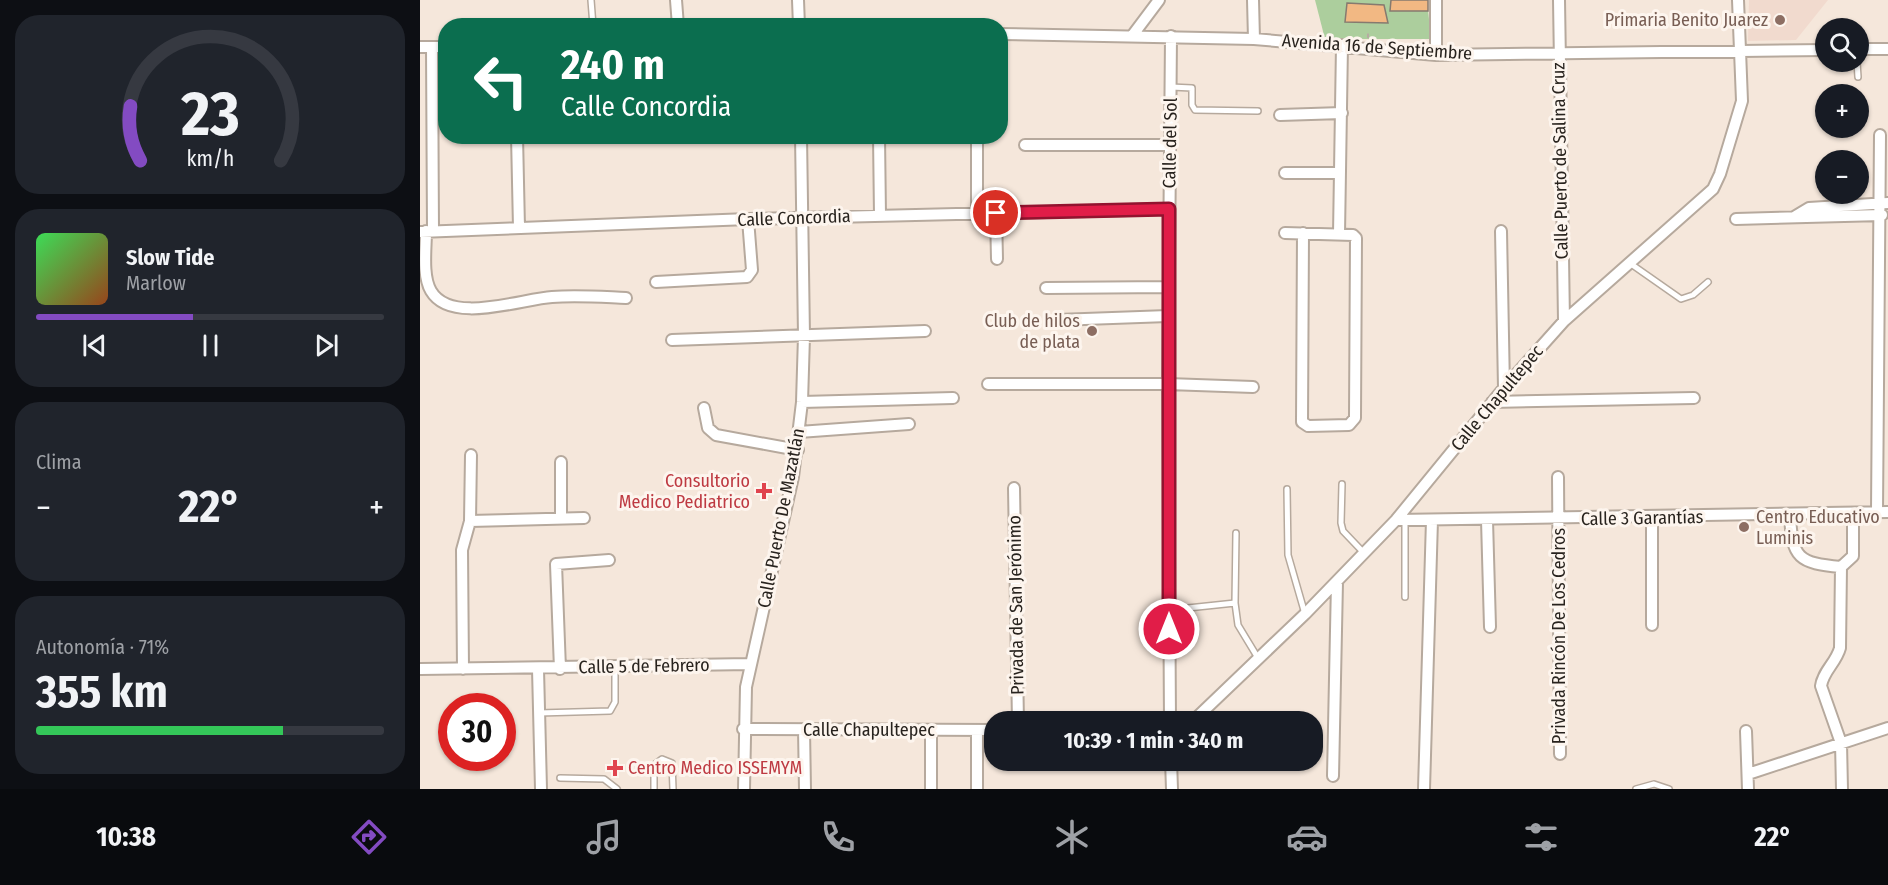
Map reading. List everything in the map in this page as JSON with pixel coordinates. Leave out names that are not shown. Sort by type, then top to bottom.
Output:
[{"type":"street","points":[[676,0],[677,18]]},
{"type":"street","points":[[798,0],[799,18]]},
{"type":"street","points":[[1132,36],[1159,0]]},
{"type":"street","points":[[1253,0],[1254,39]]},
{"type":"street","points":[[1436,0],[1436,55]]},
{"type":"street","name":"Calle Puerto de Salina Cruz","points":[[1558,0],[1564,321]]},
{"type":"street","name":"Calle Chapultepec","points":[[1203,711],[1401,520],[1492,402],[1564,321],[1707,196],[1716,184],[1742,101],[1738,0]]},
{"type":"street","name":"Avenida 16 de Septiembre","points":[[1008,34],[1254,39],[1436,55],[1815,50]]},
{"type":"street","name":"Calle del Sol","points":[[1169,610],[1168,287],[1171,36]]},
{"type":"street","points":[[1340,234],[1342,45]]},
{"type":"street","points":[[420,47],[438,47]]},
{"type":"street","points":[[432,47],[426,231],[428,285],[437,299],[451,307],[509,305],[550,297],[626,297]]},
{"type":"street","points":[[1869,49],[1888,49]]},
{"type":"street","points":[[1280,115],[1342,113]]},
{"type":"street","points":[[1880,135],[1885,204],[1882,215],[1883,512]]},
{"type":"street","points":[[517,144],[519,228]]},
{"type":"street","name":"Calle Puerto De Mazatlán","points":[[744,789],[743,729],[750,664],[798,450],[804,336],[801,144]]},
{"type":"street","points":[[879,144],[880,216]]},
{"type":"street","points":[[977,144],[977,213]]},
{"type":"street","points":[[1025,145],[1169,145]]},
{"type":"street","points":[[1285,173],[1341,173]]},
{"type":"street","points":[[1794,217],[1809,208],[1885,204]]},
{"type":"street","name":"Calle Concordia","points":[[426,231],[748,219],[1169,209]]},
{"type":"street","points":[[996,213],[998,259]]},
{"type":"street","points":[[1736,219],[1882,215]]},
{"type":"street","points":[[656,282],[747,277],[752,270],[748,219]]},
{"type":"street","points":[[1501,231],[1504,388]]},
{"type":"street","points":[[1285,232],[1353,235],[1356,241],[1355,418],[1349,425],[1308,426],[1302,422],[1303,233]]},
{"type":"street","points":[[1046,288],[1168,287]]},
{"type":"street","points":[[1058,320],[1168,316]]},
{"type":"street","points":[[672,340],[925,331]]},
{"type":"street","points":[[987,384],[1168,384],[1253,387]]},
{"type":"street","points":[[802,402],[953,398]]},
{"type":"street","points":[[1492,402],[1694,398]]},
{"type":"street","points":[[704,408],[708,428],[716,435],[798,450]]},
{"type":"street","points":[[799,432],[909,424]]},
{"type":"street","points":[[463,669],[462,550],[470,521],[471,456]]},
{"type":"street","points":[[561,462],[561,519]]},
{"type":"street","name":"Privada Rincón De Los Cedros","points":[[1558,477],[1560,754]]},
{"type":"street","name":"Privada de San Jerónimo","points":[[1014,488],[1018,711]]},
{"type":"street","name":"Calle 3 Garantías","points":[[1401,520],[1652,518],[1883,512]]},
{"type":"street","points":[[1842,789],[1841,743],[1821,686],[1822,678],[1837,660],[1840,648],[1841,567],[1853,556],[1853,513]]},
{"type":"street","points":[[1790,515],[1792,544],[1801,560],[1812,564],[1841,567]]},
{"type":"street","points":[[470,521],[584,518]]},
{"type":"street","points":[[1652,518],[1653,625]]},
{"type":"street","points":[[1424,789],[1432,520]]},
{"type":"street","points":[[1486,520],[1490,627]]},
{"type":"street","points":[[560,669],[556,564],[609,560]]},
{"type":"street","points":[[1334,777],[1336,582]]},
{"type":"street","points":[[1169,610],[1170,711]]},
{"type":"street","name":"Calle 5 de Febrero","points":[[420,669],[560,669],[750,664]]},
{"type":"street","points":[[538,669],[541,789]]},
{"type":"street","points":[[1748,774],[1888,728]]},
{"type":"street","name":"Calle Chapultepec","points":[[743,729],[984,730]]},
{"type":"street","points":[[804,729],[805,789]]},
{"type":"street","points":[[931,730],[932,789]]},
{"type":"street","points":[[977,730],[977,789]]},
{"type":"street","points":[[1746,731],[1748,789]]},
{"type":"street","points":[[1171,771],[1172,789]]},
{"type":"lane","points":[[591,0],[592,18]]},
{"type":"lane","points":[[1858,72],[1858,77]]},
{"type":"lane","points":[[1171,87],[1192,88],[1192,105],[1195,110],[1258,111]]},
{"type":"lane","points":[[1631,264],[1681,299],[1693,295],[1708,282]]},
{"type":"lane","points":[[1342,484],[1341,523],[1343,531],[1364,554]]},
{"type":"lane","points":[[1287,489],[1288,555],[1305,614]]},
{"type":"lane","points":[[1401,520],[1405,597]]},
{"type":"lane","points":[[1236,534],[1235,603],[1238,625],[1258,658]]},
{"type":"lane","points":[[1169,610],[1235,603]]},
{"type":"lane","points":[[539,713],[610,711],[615,702],[615,667]]},
{"type":"lane","points":[[654,789],[654,765],[662,759],[672,763],[673,789]]},
{"type":"lane","points":[[560,778],[604,779],[617,789]]},
{"type":"lane","points":[[1636,789],[1654,784],[1669,789]]},
{"type":"shaded area","name":"Primaria Benito Juarez","points":[[1749,0],[1828,0],[1796,40],[1748,41]]},
{"type":"green space","points":[[1315,0],[1427,0],[1431,39],[1325,39]]},
{"type":"building","points":[[1391,0],[1428,0],[1428,11],[1390,11]]},
{"type":"building","points":[[1347,3],[1384,5],[1388,23],[1345,22]]},
{"type":"place","name":"Primaria Benito Juarez","points":[[1780,20]]},
{"type":"place","name":"Club de hilos de plata","points":[[1092,331]]},
{"type":"place","name":"Consultorio Medico Pediatrico","points":[[764,491]]},
{"type":"place","name":"Centro Educativo Luminis","points":[[1744,527]]},
{"type":"place","name":"Centro Medico ISSEMYM","points":[[615,768]]},
{"type":"route","points":[[996,213],[1169,209],[1169,629]]}]
